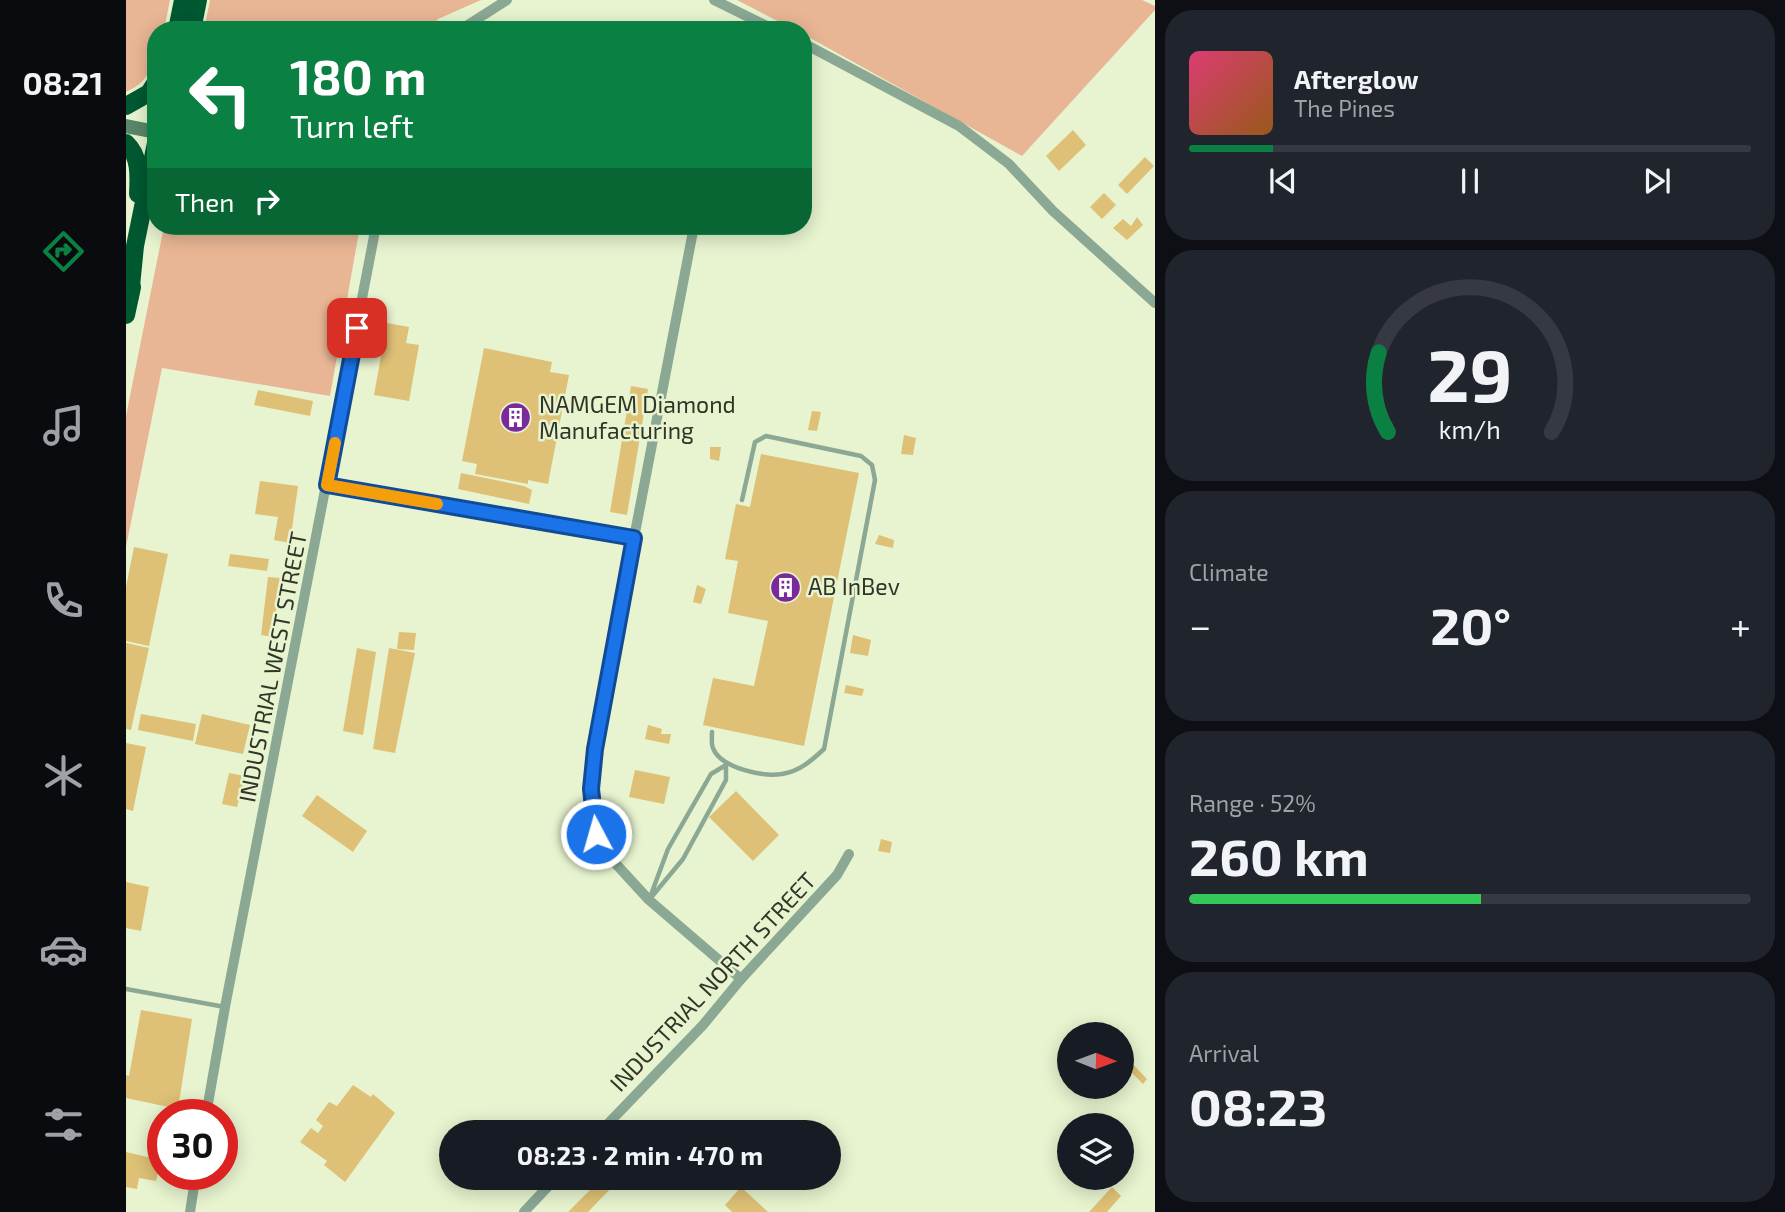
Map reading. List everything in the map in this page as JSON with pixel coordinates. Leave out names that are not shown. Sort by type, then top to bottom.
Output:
[{"type":"highway","points":[[177,21],[183,0]]},
{"type":"highway","points":[[194,21],[198,0]]},
{"type":"highway","points":[[126,106],[147,94]]},
{"type":"highway","points":[[126,142],[137,161],[138,180],[130,296]]},
{"type":"highway","points":[[135,246],[147,187]]},
{"type":"highway","points":[[126,315],[147,233]]},
{"type":"street","points":[[474,21],[507,0]]},
{"type":"street","points":[[714,0],[756,21]]},
{"type":"street","points":[[812,48],[959,126],[1009,164],[1053,211],[1155,303]]},
{"type":"street","points":[[126,126],[147,130]]},
{"type":"street","name":"INDUSTRIAL WEST STREET","points":[[209,1099],[374,235]]},
{"type":"street","points":[[692,235],[595,749],[591,789],[596,834],[616,864],[649,900],[741,979]]},
{"type":"street","points":[[327,485],[634,538]]},
{"type":"street","name":"INDUSTRIAL NORTH STREET","points":[[612,1120],[703,1025],[741,979],[837,875],[849,854]]},
{"type":"street","points":[[190,1212],[193,1190]]},
{"type":"street","points":[[523,1212],[544,1190]]},
{"type":"lane","points":[[712,732],[712,748],[726,765],[755,773],[781,775],[807,765],[824,749],[875,480],[873,465],[861,456],[766,436],[755,442],[742,500]]},
{"type":"lane","points":[[649,900],[668,849],[711,774],[726,765]]},
{"type":"lane","points":[[649,900],[683,859],[726,780],[726,765]]},
{"type":"lane","points":[[126,989],[225,1007]]},
{"type":"shaded area","points":[[126,0],[170,0],[166,21],[147,21],[147,75],[126,92]]},
{"type":"shaded area","points":[[210,0],[481,0],[437,21],[206,21]]},
{"type":"shaded area","points":[[737,0],[1142,0],[1155,6],[1155,10],[1022,156],[812,39],[812,21],[778,21]]},
{"type":"shaded area","points":[[162,235],[358,235],[330,396],[162,368],[126,547],[126,416]]},
{"type":"building","points":[[1073,130],[1086,145],[1059,171],[1046,156]]},
{"type":"building","points":[[1145,157],[1154,166],[1127,194],[1118,185]]},
{"type":"building","points":[[1104,193],[1116,205],[1102,219],[1090,207]]},
{"type":"building","points":[[1137,217],[1143,225],[1127,240],[1113,228],[1123,219],[1131,226]]},
{"type":"building","points":[[387,323],[409,327],[406,343],[419,345],[409,401],[374,395]]},
{"type":"building","name":"NAMGEM Diamond Manufacturing","points":[[484,348],[552,362],[550,372],[569,375],[548,484],[528,480],[528,484],[475,474],[477,464],[462,461]]},
{"type":"building","points":[[631,386],[648,389],[627,515],[610,512]]},
{"type":"building","points":[[258,390],[313,401],[310,416],[254,405]]},
{"type":"building","points":[[812,411],[821,412],[817,431],[808,430]]},
{"type":"building","points":[[904,435],[916,438],[913,455],[901,454]]},
{"type":"building","points":[[710,447],[721,447],[719,461],[710,459]]},
{"type":"building","name":"AB InBev","points":[[761,454],[859,473],[804,746],[703,725],[713,678],[754,686],[768,621],[728,613],[738,561],[725,559],[736,504],[750,507]]},
{"type":"building","points":[[461,473],[524,486],[532,490],[529,504],[458,489]]},
{"type":"building","points":[[260,481],[298,486],[290,543],[274,540],[278,517],[255,514]]},
{"type":"building","points":[[879,535],[894,540],[893,548],[875,544]]},
{"type":"building","points":[[134,547],[168,554],[149,646],[126,641],[126,587]]},
{"type":"building","points":[[230,554],[269,559],[267,571],[228,566]]},
{"type":"building","points":[[268,577],[280,578],[273,637],[261,635]]},
{"type":"building","points":[[697,585],[706,589],[701,604],[693,602]]},
{"type":"building","points":[[399,632],[416,633],[414,650],[397,649]]},
{"type":"building","points":[[853,635],[871,640],[868,656],[850,653]]},
{"type":"building","points":[[126,643],[149,648],[131,730],[126,729]]},
{"type":"building","points":[[357,648],[376,652],[363,735],[343,731]]},
{"type":"building","points":[[389,648],[415,653],[395,753],[373,749]]},
{"type":"building","points":[[846,685],[864,689],[862,696],[844,693]]},
{"type":"building","points":[[141,714],[196,724],[193,741],[138,730]]},
{"type":"building","points":[[202,714],[250,725],[243,754],[195,744]]},
{"type":"building","points":[[648,725],[662,729],[661,734],[671,734],[669,744],[645,739]]},
{"type":"building","points":[[126,743],[146,747],[133,811],[126,809]]},
{"type":"building","points":[[635,770],[670,777],[664,804],[629,797]]},
{"type":"building","points":[[229,773],[245,776],[237,807],[222,804]]},
{"type":"building","points":[[736,791],[779,835],[753,861],[709,817]]},
{"type":"building","points":[[317,795],[367,831],[353,852],[302,816]]},
{"type":"building","points":[[881,839],[892,842],[890,853],[878,851]]},
{"type":"building","points":[[126,882],[149,887],[141,931],[126,928]]},
{"type":"building","points":[[141,1010],[192,1019],[180,1099],[147,1099],[147,1102],[126,1098],[126,1075],[129,1076]]},
{"type":"building","points":[[1134,1065],[1147,1079],[1143,1084],[1134,1075]]},
{"type":"building","points":[[353,1085],[371,1097],[373,1094],[395,1113],[345,1182],[324,1165],[327,1161],[300,1142],[311,1128],[318,1133],[323,1126],[316,1120],[329,1102],[337,1106]]},
{"type":"building","points":[[126,1152],[147,1157],[147,1179],[139,1178],[137,1189],[126,1187]]},
{"type":"building","points":[[590,1190],[609,1190],[588,1212],[568,1212]]},
{"type":"building","points":[[738,1190],[744,1190],[768,1212],[732,1212],[725,1205]]},
{"type":"building","points":[[1109,1190],[1115,1190],[1121,1196],[1107,1212],[1089,1212]]},
{"type":"slow traffic","points":[[335,443],[327,485],[437,504]]},
{"type":"place","name":"NAMGEM Diamond Manufacturing","points":[[516,418]]},
{"type":"place","name":"AB InBev","points":[[785,587]]},
{"type":"route","points":[[357,328],[327,485],[634,538],[595,749],[591,789],[596,834]]}]
